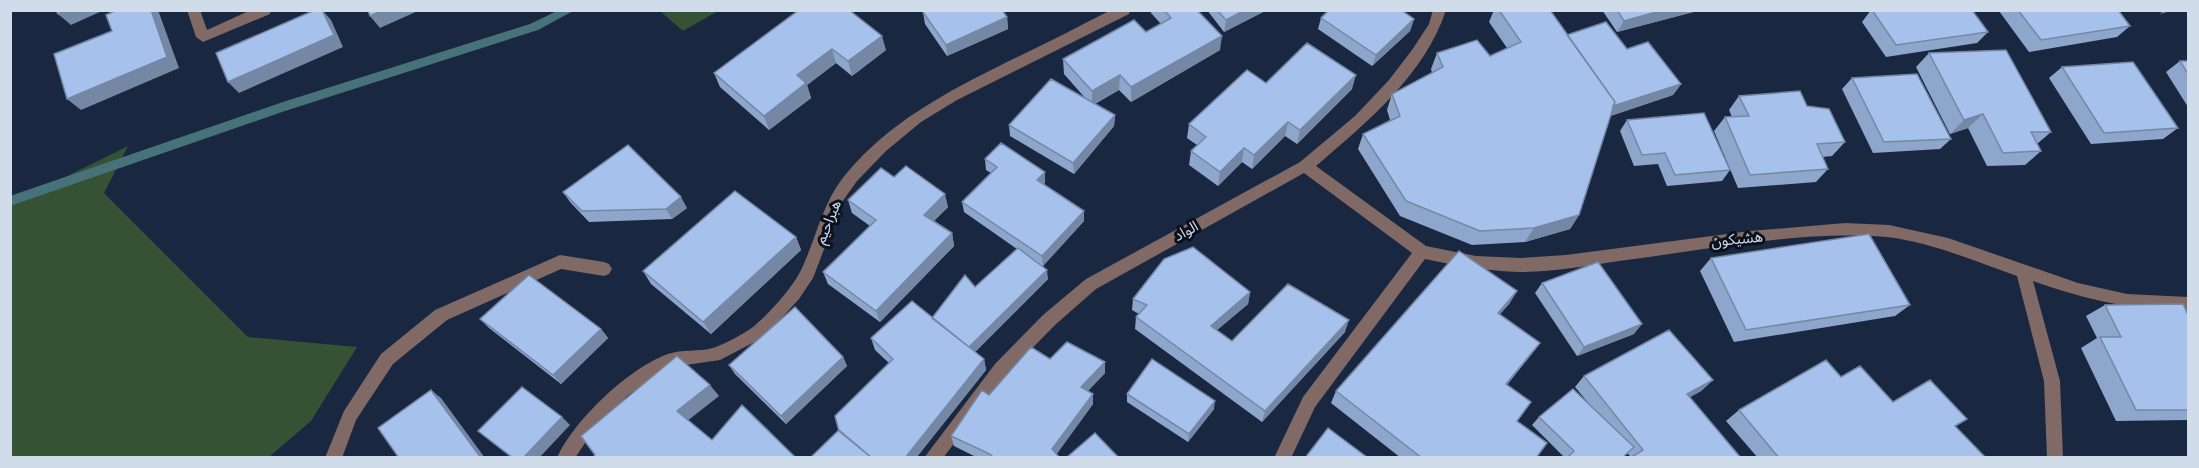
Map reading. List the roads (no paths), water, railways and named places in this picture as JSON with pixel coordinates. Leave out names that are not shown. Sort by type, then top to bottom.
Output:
[{"type":"street","points":[[193,10],[203,37],[265,10]]},
{"type":"street","name":"هبراحيم","points":[[565,458],[587,426],[621,391],[646,374],[670,360],[714,355],[758,332],[794,294],[808,273],[836,199],[852,177],[881,147],[916,118],[952,96],[1124,10]]},
{"type":"street","name":"الواد","points":[[932,458],[1001,369],[1049,320],[1091,284],[1305,166],[1360,120],[1394,84],[1435,25],[1440,10]]},
{"type":"street","name":"هشيكون","points":[[1305,166],[1422,252],[1476,263],[1521,265],[1566,262],[1750,237],[1845,229],[1888,231],[1948,244],[2078,290],[2127,301],[2188,304]]},
{"type":"street","points":[[1282,458],[1309,402],[1422,252]]},
{"type":"street","points":[[333,458],[350,416],[387,359],[441,315],[560,262],[604,269]]},
{"type":"street","points":[[2024,270],[2025,290],[2048,358],[2056,418],[2055,458]]},
{"type":"waterway","points":[[10,201],[283,107],[534,27],[570,10]]}]
